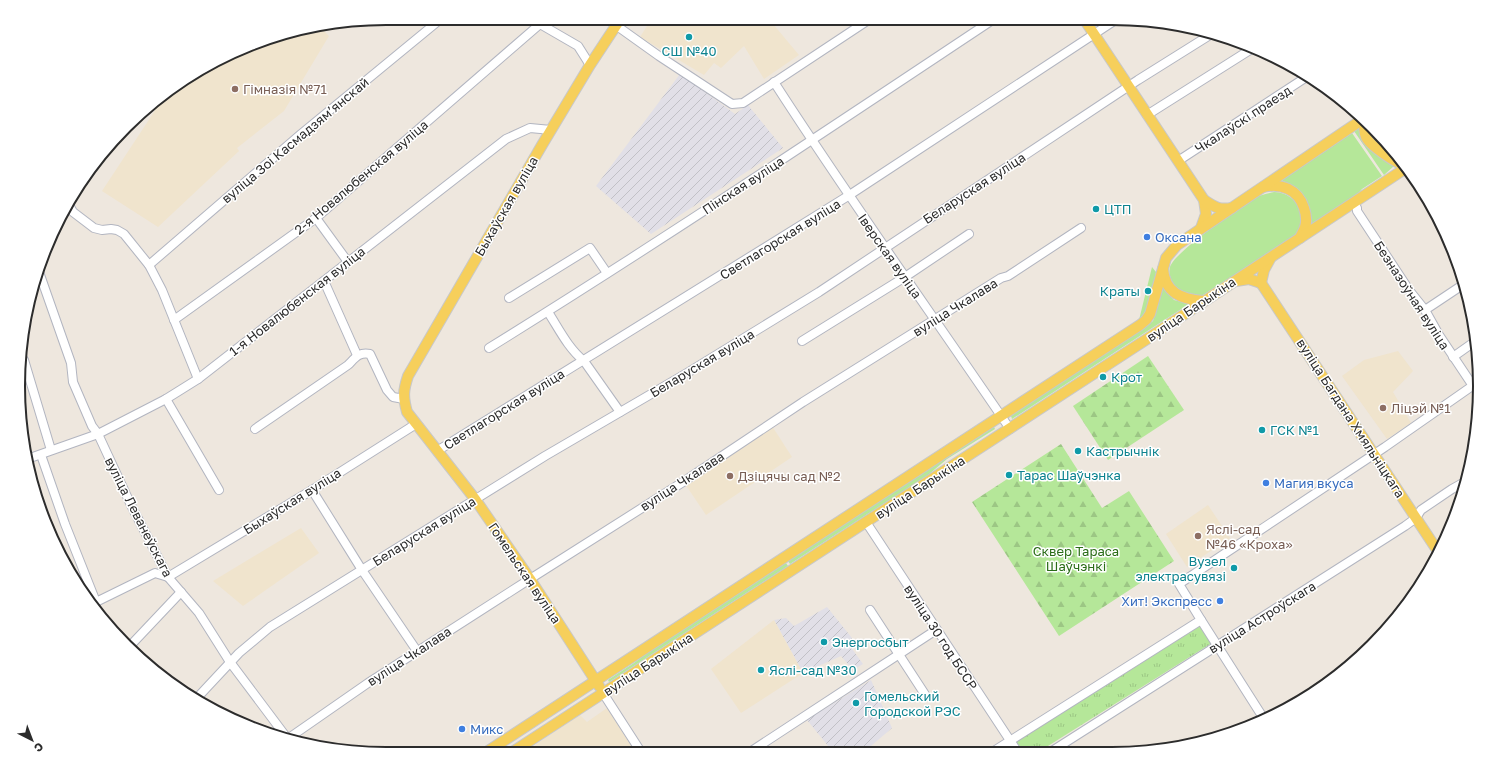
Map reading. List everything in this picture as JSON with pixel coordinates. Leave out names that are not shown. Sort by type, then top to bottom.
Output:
[{"type":"main road","name":"Быхаўская вуліца","points":[[404,399],[404,388],[408,376],[551,130],[590,65],[617,25]]},
{"type":"main road","points":[[1088,25],[1204,200],[1215,208],[1232,208]]},
{"type":"main road","name":"вуліца Барыкіна","points":[[494,747],[1146,320],[1152,309],[1166,258],[1177,245],[1358,122]]},
{"type":"main road","points":[[1364,128],[1368,141],[1392,159]]},
{"type":"main road","name":"вуліца Барыкіна","points":[[521,747],[1327,220],[1356,207],[1401,170]]},
{"type":"main road","points":[[1261,187],[1279,185],[1293,192],[1302,201],[1306,218],[1305,227],[1300,238]]},
{"type":"main road","points":[[1202,228],[1206,214],[1204,200]]},
{"type":"main road","points":[[1232,282],[1249,279],[1261,283],[1264,270],[1274,255]]},
{"type":"main road","points":[[1163,266],[1166,282],[1176,295],[1192,300],[1203,301]]},
{"type":"main road","name":"вуліца Багдана Хмяльніцкага","points":[[1261,283],[1435,547]]},
{"type":"main road","name":"Гомельская вуліца","points":[[404,399],[407,412],[474,499],[530,579],[603,694]]},
{"type":"street","name":"вуліца Зоі Касмадзямʼянскай","points":[[149,264],[301,134],[433,25]]},
{"type":"street","name":"2-я Новалюбенская вуліца","points":[[174,320],[316,218],[533,25]]},
{"type":"street","points":[[544,25],[578,46],[590,65]]},
{"type":"street","points":[[623,25],[659,56],[732,104],[743,103],[860,25]]},
{"type":"street","name":"Пінская вуліца","points":[[489,348],[608,273],[985,25]]},
{"type":"street","name":"Светлагорская вуліца","points":[[437,451],[848,196],[1108,25]]},
{"type":"street","name":"Беларуская вуліца","points":[[199,695],[230,662],[256,638],[270,628],[474,499],[820,292],[885,247],[1129,86],[1207,38]]},
{"type":"street","points":[[1147,115],[1248,51]]},
{"type":"street","name":"Чкалаўскі праезд","points":[[1178,161],[1303,80]]},
{"type":"street","name":"Іверская вуліца","points":[[774,82],[848,196],[1010,428]]},
{"type":"street","name":"1-я Новалюбенская вуліца","points":[[32,457],[98,434],[166,399],[198,379],[506,139],[530,128],[551,130]]},
{"type":"street","name":"Безназоўная вуліца","points":[[1356,207],[1410,290],[1425,310],[1453,357],[1473,380]]},
{"type":"street","points":[[71,209],[73,212],[94,228],[102,230],[111,228],[124,234],[149,264],[162,290],[198,379]]},
{"type":"street","points":[[316,218],[348,262]]},
{"type":"street","name":"вуліца Чкалава","points":[[293,735],[417,651],[683,482],[803,402],[1001,278],[1008,276],[1081,228]]},
{"type":"street","points":[[802,341],[905,277],[970,234]]},
{"type":"street","points":[[509,298],[590,248],[608,273]]},
{"type":"street","name":"вуліца Леванеўскага","points":[[41,279],[71,363],[73,382],[92,426],[98,434],[131,505],[168,577],[199,613],[230,662],[281,731]]},
{"type":"street","points":[[324,281],[358,355]]},
{"type":"street","points":[[1425,310],[1459,287]]},
{"type":"street","points":[[548,312],[577,355],[584,360],[620,412]]},
{"type":"street","points":[[1453,357],[1470,345]]},
{"type":"street","points":[[255,429],[348,365],[358,355],[363,353],[370,354],[387,390],[393,397],[404,399]]},
{"type":"street","points":[[26,366],[51,450]]},
{"type":"street","points":[[1261,715],[1179,584],[1473,386]]},
{"type":"street","points":[[166,399],[219,490]]},
{"type":"street","name":"Быхаўская вуліца","points":[[168,577],[312,490],[416,424]]},
{"type":"street","points":[[41,455],[65,524],[95,599]]},
{"type":"street","name":"вуліца Астроўскага","points":[[1058,747],[1416,518],[1422,510],[1459,485]]},
{"type":"street","points":[[312,490],[362,570],[417,651]]},
{"type":"street","name":"вуліца 30 год БССР","points":[[866,522],[1014,747]]},
{"type":"street","points":[[97,602],[155,573],[168,577]]},
{"type":"street","points":[[133,643],[181,592]]},
{"type":"street","points":[[870,610],[926,696]]},
{"type":"street","points":[[1000,747],[1201,620]]},
{"type":"street","points":[[758,747],[936,630]]},
{"type":"street","name":"Гомельская вуліца","points":[[603,694],[638,747]]},
{"type":"shaded area","points":[[648,25],[774,25],[799,55],[764,79],[744,46],[721,68],[714,63],[704,75],[640,37]]},
{"type":"shaded area","points":[[324,31],[329,36],[284,111],[237,148],[239,151],[158,227],[102,191],[154,112],[166,100],[205,73],[248,52],[293,37],[316,32]]},
{"type":"shaded area","points":[[680,74],[735,114],[748,105],[783,148],[651,234],[596,186]]},
{"type":"shaded area","name":"Ліцэй №1","points":[[1398,351],[1413,371],[1393,392],[1411,423],[1387,439],[1342,376],[1364,360]]},
{"type":"shaded area","name":"Дзіцячы сад №2","points":[[772,426],[792,457],[706,515],[685,484]]},
{"type":"shaded area","name":"Яслі-сад №46 «Кроха»","points":[[1208,505],[1230,538],[1187,567],[1166,534]]},
{"type":"shaded area","points":[[301,528],[319,553],[243,606],[213,581]]},
{"type":"shaded area","points":[[827,607],[852,638],[850,646],[863,664],[853,670],[841,656],[803,673],[774,620],[786,618],[794,626]]},
{"type":"shaded area","points":[[774,620],[803,673],[741,713],[711,669]]},
{"type":"shaded area","points":[[871,680],[892,728],[870,747],[829,747],[807,720]]},
{"type":"shaded area","points":[[607,708],[632,747],[532,747],[580,715],[587,722]]},
{"type":"green space","points":[[1359,128],[1367,146],[1377,155],[1394,166],[1384,175],[1354,131]]},
{"type":"green space","points":[[1352,133],[1382,176],[1362,189],[1356,196],[1311,225],[1310,208],[1302,193],[1282,180]]},
{"type":"green space","points":[[1274,192],[1291,198],[1299,207],[1301,213],[1300,226],[1298,231],[1291,239],[1203,295],[1188,295],[1177,290],[1171,279],[1169,270],[1174,260],[1196,240],[1225,218],[1259,196]]},
{"type":"green space","points":[[1152,267],[1156,272],[1151,298],[1147,310],[1139,320]]},
{"type":"green space","points":[[1163,287],[1174,300],[1189,304],[1012,419],[1011,416],[1153,321]]},
{"type":"green space","points":[[1148,356],[1184,410],[1108,460],[1073,406]]},
{"type":"green space","points":[[994,427],[995,429],[947,459],[928,475],[790,564],[788,561]]},
{"type":"green space","name":"Сквер Тараса Шаўчэнкі","points":[[1061,444],[1102,508],[1129,491],[1174,561],[1059,636],[972,502]]},
{"type":"green space","points":[[786,563],[788,566],[609,682],[608,680],[650,651]]},
{"type":"green space","points":[[1200,626],[1212,643],[1046,747],[1020,747],[1016,742]]},
{"type":"place","name":"СШ №40","points":[[689,37]]},
{"type":"place","name":"Гімназія №71","points":[[235,89]]},
{"type":"place","name":"ЦТП","points":[[1096,209]]},
{"type":"place","name":"Оксана","points":[[1147,237]]},
{"type":"place","name":"Краты","points":[[1148,291]]},
{"type":"place","name":"Крот","points":[[1103,377]]},
{"type":"place","name":"Ліцэй №1","points":[[1383,408]]},
{"type":"place","name":"ГСК №1","points":[[1262,430]]},
{"type":"place","name":"Кастрычнік","points":[[1078,451]]},
{"type":"place","name":"Тарас Шаўчэнка","points":[[1009,475]]},
{"type":"place","name":"Дзіцячы сад №2","points":[[730,476]]},
{"type":"place","name":"Магия вкуса","points":[[1266,483]]},
{"type":"place","name":"Яслі-сад №46 «Кроха»","points":[[1198,536]]},
{"type":"place","name":"Вузел электрасувязі","points":[[1234,568]]},
{"type":"place","name":"Хит! Экспресс","points":[[1220,601]]},
{"type":"place","name":"Энергосбыт","points":[[824,642]]},
{"type":"place","name":"Яслі-сад №30","points":[[761,670]]},
{"type":"place","name":"Гомельский Городской РЭС","points":[[856,703]]},
{"type":"place","name":"Микс","points":[[462,729]]}]
